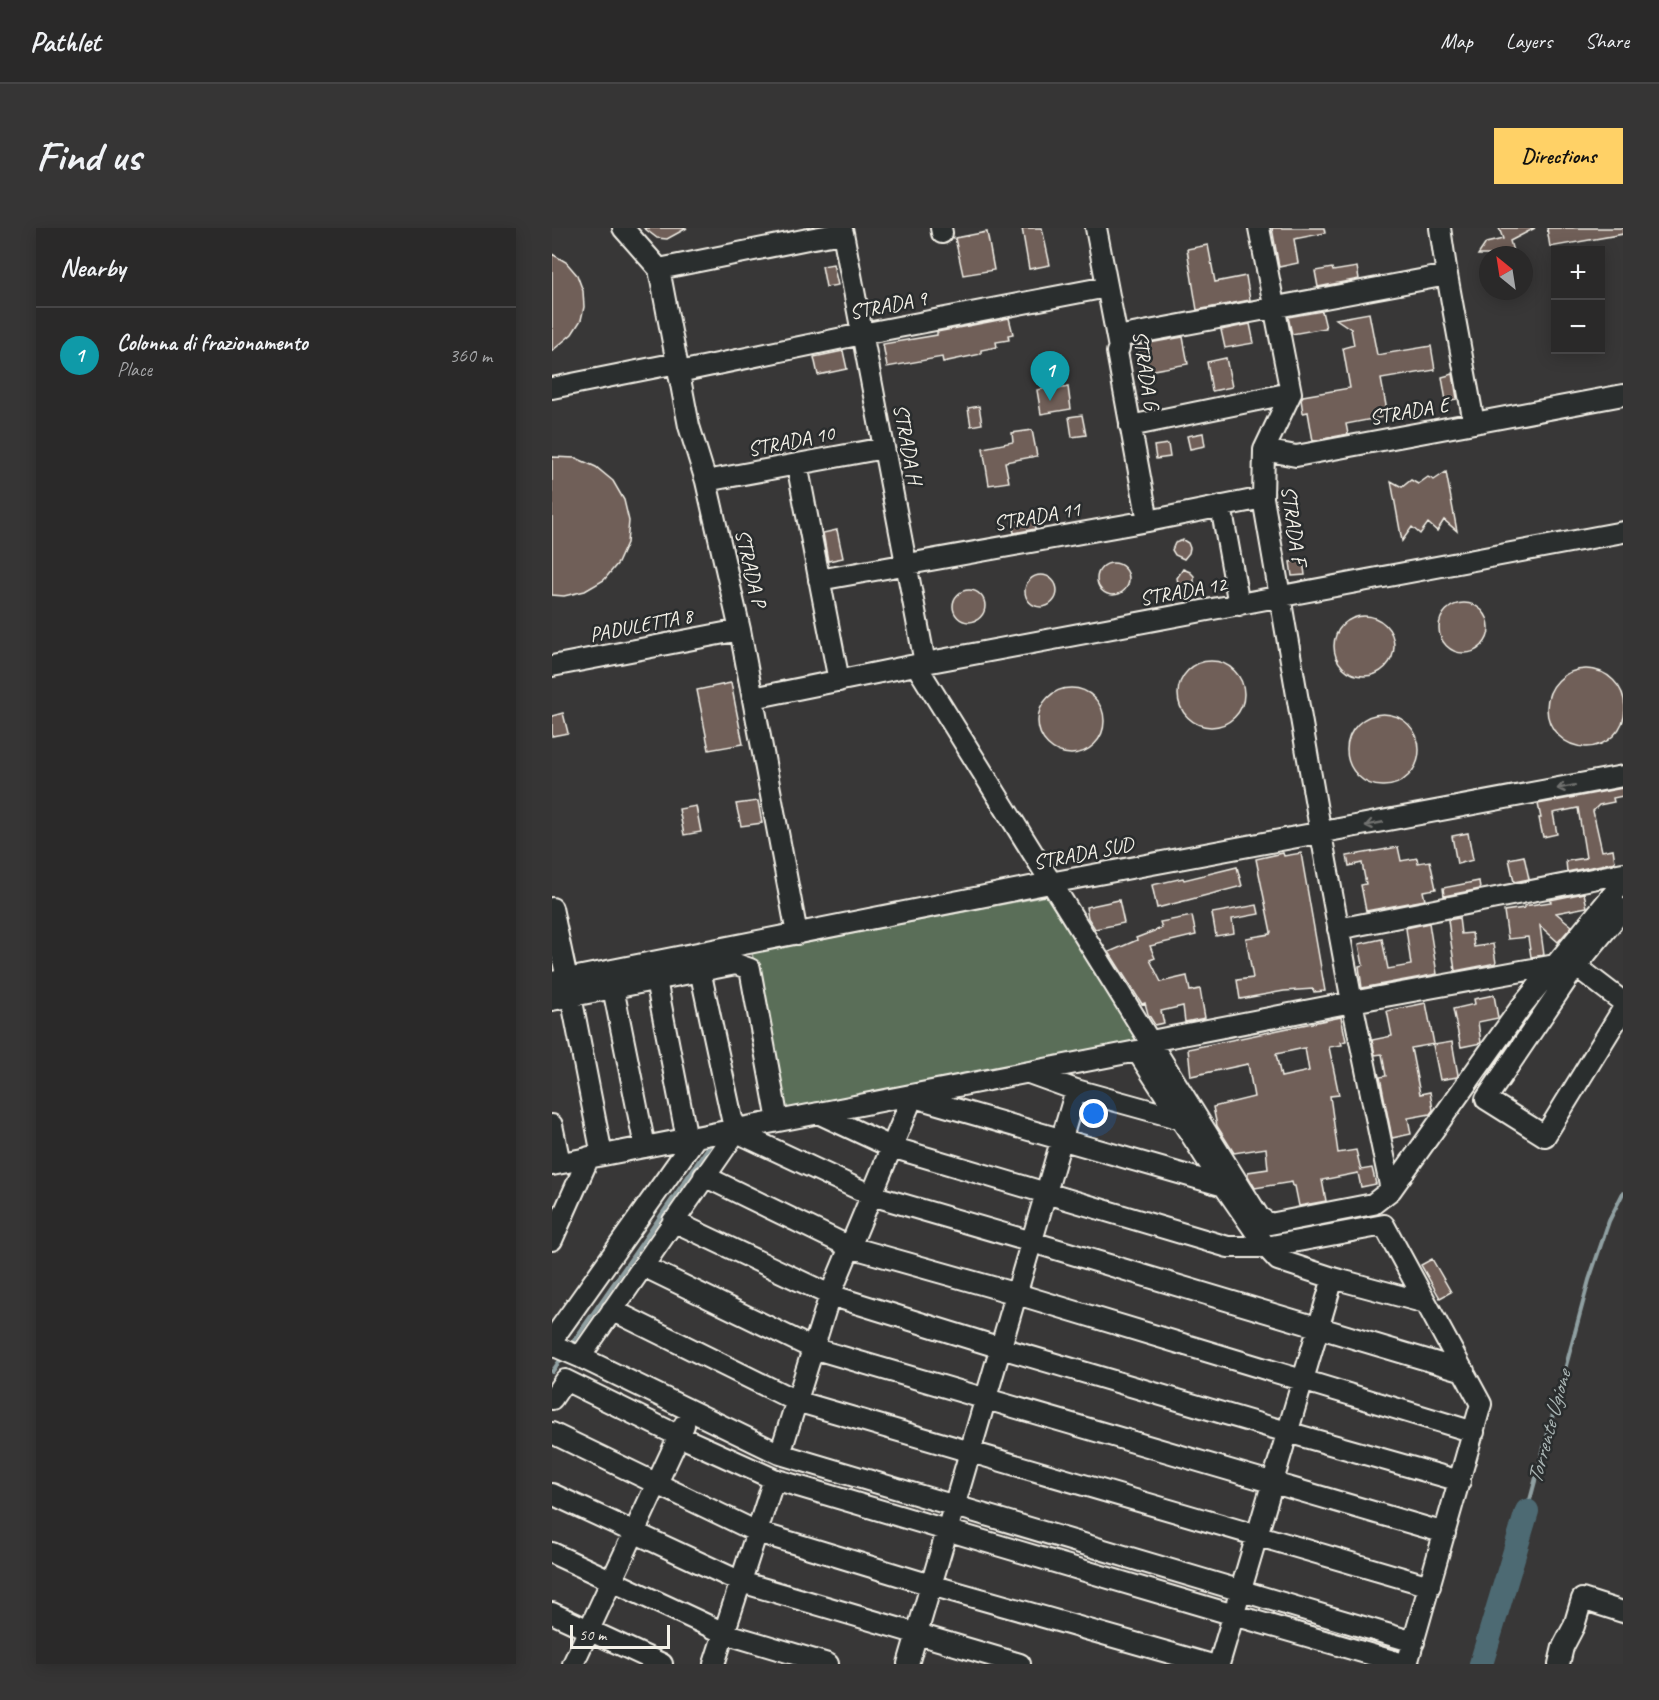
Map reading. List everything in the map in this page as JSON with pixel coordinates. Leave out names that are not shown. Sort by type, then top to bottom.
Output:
[{"type":"lane","points":[[622,228],[659,269],[807,233]]},
{"type":"lane","name":"STRADA G","points":[[1096,228],[1148,520]]},
{"type":"lane","points":[[1130,426],[1291,393],[1259,228]]},
{"type":"lane","name":"STRADA E","points":[[1264,450],[1296,456],[1474,423],[1440,228]]},
{"type":"lane","name":"STRADA H","points":[[807,233],[843,233],[906,564],[920,664]]},
{"type":"lane","name":"STRADA P","points":[[659,269],[689,426],[706,481],[740,630],[798,934]]},
{"type":"lane","points":[[1117,337],[1447,275]]},
{"type":"lane","name":"STRADA 9","points":[[552,388],[862,334],[1107,287]]},
{"type":"lane","name":"STRADA F","points":[[1291,393],[1264,450],[1263,498],[1338,929],[1390,1190]]},
{"type":"lane","points":[[1474,423],[1623,394]]},
{"type":"lane","name":"STRADA 10","points":[[706,481],[884,448]]},
{"type":"lane","points":[[797,464],[839,681]]},
{"type":"lane","name":"STRADA 11","points":[[819,580],[1263,498]]},
{"type":"lane","points":[[1221,506],[1239,605]]},
{"type":"lane","name":"STRADA 12","points":[[753,698],[920,664],[1623,532]]},
{"type":"lane","name":"PADULETTA 8","points":[[552,666],[740,630]]},
{"type":"lane","points":[[920,664],[1050,883],[1151,1041],[1259,1217],[1270,1224],[1373,1203],[1390,1190],[1521,1007],[1623,882]]},
{"type":"lane","name":"STRADA SUD","points":[[560,989],[798,934],[1050,883],[1623,776]]},
{"type":"lane","points":[[1338,929],[1623,873]]},
{"type":"lane","points":[[552,908],[560,989],[595,1156],[552,1240]]},
{"type":"lane","points":[[1623,909],[1576,966],[1486,1099],[1545,1136],[1623,1009]]},
{"type":"lane","points":[[560,989],[613,988],[736,964],[750,969],[778,1121]]},
{"type":"lane","points":[[1151,1041],[1555,965]]},
{"type":"lane","points":[[1576,966],[1623,1002]]},
{"type":"lane","points":[[700,970],[732,1119],[745,1136],[871,1195],[1464,1371]]},
{"type":"lane","points":[[564,1349],[691,1138],[656,980]]},
{"type":"lane","points":[[613,988],[645,1147]]},
{"type":"lane","points":[[552,1125],[556,1164],[1137,1052],[1224,1186],[1266,1247],[1278,1260],[1333,1278],[1426,1303]]},
{"type":"lane","points":[[1028,1072],[1076,1090],[1181,1119]]},
{"type":"lane","points":[[908,1664],[1076,1090]]},
{"type":"lane","points":[[908,1096],[1224,1186]]},
{"type":"lane","points":[[780,1454],[830,1295],[910,1103],[908,1096]]},
{"type":"lane","points":[[564,1349],[774,1479],[951,1519],[1237,1603],[1406,1664],[1482,1404],[1384,1225],[1266,1247],[1228,1246],[891,1147],[818,1113]]},
{"type":"lane","points":[[564,1349],[612,1310],[738,1129]]},
{"type":"lane","points":[[704,1176],[850,1247],[1017,1294],[1474,1431]]},
{"type":"lane","points":[[673,1221],[830,1295],[1001,1348],[1460,1481]]},
{"type":"lane","points":[[643,1266],[812,1348],[1445,1533]]},
{"type":"lane","points":[[1219,1664],[1333,1278]]},
{"type":"lane","points":[[612,1310],[796,1401],[1430,1586]]},
{"type":"lane","points":[[552,1399],[565,1380],[780,1454],[951,1519],[1237,1603],[1414,1642]]},
{"type":"lane","points":[[573,1664],[685,1423]]},
{"type":"lane","points":[[552,1433],[757,1532],[931,1585],[1209,1664]]},
{"type":"lane","points":[[714,1664],[774,1479]]},
{"type":"lane","points":[[552,1494],[741,1582],[1020,1664]]},
{"type":"lane","points":[[552,1552],[724,1633],[828,1664]]},
{"type":"lane","points":[[1559,1664],[1563,1647],[1574,1626],[1582,1599],[1623,1612]]},
{"type":"lane","points":[[552,1613],[662,1664]]},
{"type":"green space","points":[[1046,896],[1140,1043],[785,1110],[752,953]]},
{"type":"building","points":[[644,228],[687,228],[667,239],[657,238]]},
{"type":"building","points":[[1022,228],[1042,228],[1050,265],[1029,269]]},
{"type":"building","points":[[1272,228],[1324,228],[1325,233],[1294,239],[1298,263],[1279,267]]},
{"type":"building","points":[[1499,228],[1535,228],[1510,241],[1511,246],[1484,246],[1486,243],[1503,239]]},
{"type":"building","points":[[1547,228],[1623,228],[1623,234],[1550,247]]},
{"type":"building","points":[[987,232],[994,270],[963,275],[955,238]]},
{"type":"building","points":[[1208,245],[1215,282],[1246,276],[1250,300],[1197,310],[1187,249]]},
{"type":"building","points":[[552,254],[566,262],[577,275],[583,291],[584,307],[581,320],[572,334],[552,351]]},
{"type":"building","points":[[833,264],[838,285],[826,287],[822,266]]},
{"type":"building","points":[[1357,267],[1359,279],[1318,287],[1315,271]]},
{"type":"building","points":[[1322,311],[1326,328],[1292,334],[1288,317]]},
{"type":"building","points":[[1369,313],[1377,355],[1431,346],[1435,370],[1381,379],[1388,416],[1346,424],[1348,434],[1313,441],[1308,412],[1303,413],[1301,399],[1303,396],[1350,388],[1343,348],[1354,345],[1351,329],[1336,319]]},
{"type":"building","points":[[1009,318],[1013,334],[1008,335],[1009,340],[996,342],[997,347],[981,350],[981,354],[943,362],[942,357],[887,367],[883,344],[937,335],[937,332]]},
{"type":"building","points":[[1250,324],[1254,343],[1225,348],[1221,330]]},
{"type":"building","points":[[1183,337],[1188,364],[1143,372],[1138,345]]},
{"type":"building","points":[[843,351],[847,369],[818,375],[814,357]]},
{"type":"building","points":[[1226,358],[1232,387],[1212,391],[1207,362]]},
{"type":"building","points":[[1453,374],[1457,399],[1446,401],[1442,377]]},
{"type":"building","points":[[1058,386],[1058,389],[1068,387],[1071,409],[1041,414],[1037,390]]},
{"type":"building","points":[[979,406],[982,424],[971,426],[968,408]]},
{"type":"building","points":[[1082,415],[1086,435],[1072,437],[1069,417]]},
{"type":"building","points":[[1032,430],[1037,456],[1005,462],[1009,482],[989,485],[983,448],[1013,442],[1012,433]]},
{"type":"building","points":[[1203,433],[1205,446],[1190,449],[1187,436]]},
{"type":"building","points":[[1168,444],[1170,457],[1156,459],[1154,446]]},
{"type":"building","points":[[552,457],[576,458],[596,467],[613,481],[624,500],[629,521],[627,543],[618,563],[604,580],[585,591],[564,596],[552,595]]},
{"type":"building","points":[[1446,472],[1457,531],[1444,520],[1437,531],[1428,523],[1420,534],[1412,527],[1402,541],[1391,481],[1402,487],[1411,480],[1418,484],[1428,477],[1434,480]]},
{"type":"building","points":[[1033,519],[1035,529],[1014,533],[1012,522]]},
{"type":"building","points":[[837,530],[843,558],[828,561],[823,533]]},
{"type":"building","points":[[1183,540],[1190,548],[1184,559],[1175,555],[1172,550],[1175,543]]},
{"type":"building","points":[[1303,560],[1305,575],[1292,576],[1290,562]]},
{"type":"building","points":[[1113,563],[1125,567],[1129,579],[1125,591],[1113,595],[1101,591],[1097,579],[1101,567]]},
{"type":"building","points":[[1183,569],[1194,576],[1194,584],[1190,587],[1182,587],[1178,583],[1177,578]]},
{"type":"building","points":[[1041,575],[1052,580],[1057,591],[1052,602],[1041,607],[1030,602],[1025,591],[1030,580]]},
{"type":"building","points":[[969,590],[980,595],[985,606],[980,617],[969,622],[958,617],[953,606],[958,595]]},
{"type":"building","points":[[1459,603],[1469,603],[1482,610],[1489,623],[1489,633],[1482,646],[1469,653],[1459,653],[1450,649],[1443,642],[1439,633],[1439,623],[1443,614],[1450,607]]},
{"type":"building","points":[[1364,616],[1381,621],[1389,629],[1394,646],[1389,663],[1381,671],[1364,676],[1347,671],[1339,663],[1334,646],[1339,629],[1347,621]]},
{"type":"building","points":[[1217,661],[1235,670],[1242,681],[1244,694],[1242,707],[1235,718],[1224,725],[1205,727],[1187,718],[1180,707],[1178,688],[1187,670],[1198,663]]},
{"type":"building","points":[[1586,669],[1601,672],[1614,680],[1622,693],[1625,708],[1622,723],[1614,736],[1601,744],[1586,747],[1571,744],[1558,736],[1550,723],[1547,708],[1550,693],[1558,680],[1571,672]]},
{"type":"building","points":[[731,683],[743,744],[709,750],[697,690]]},
{"type":"building","points":[[1064,688],[1078,688],[1090,693],[1099,702],[1104,721],[1102,734],[1095,745],[1078,754],[1064,754],[1052,749],[1043,740],[1038,728],[1038,714],[1043,702],[1052,693]]},
{"type":"building","points":[[563,713],[568,733],[552,736],[552,716]]},
{"type":"building","points":[[1383,714],[1403,720],[1413,730],[1419,750],[1413,770],[1403,780],[1383,786],[1363,780],[1353,770],[1347,750],[1353,730],[1363,720]]},
{"type":"building","points":[[1623,788],[1623,796],[1613,798],[1614,802],[1599,805],[1593,811],[1602,851],[1613,849],[1615,862],[1567,872],[1566,861],[1586,858],[1578,808],[1553,813],[1557,834],[1543,837],[1538,804]]},
{"type":"building","points":[[758,801],[762,823],[741,826],[736,804]]},
{"type":"building","points":[[696,806],[701,832],[684,835],[679,809]]},
{"type":"building","points":[[1468,833],[1473,860],[1457,864],[1452,836]]},
{"type":"building","points":[[1398,847],[1401,861],[1417,858],[1418,863],[1430,861],[1436,889],[1423,891],[1425,900],[1366,911],[1361,885],[1366,884],[1362,863],[1349,866],[1347,856]]},
{"type":"building","points":[[1283,853],[1284,856],[1301,853],[1325,991],[1314,992],[1313,989],[1284,991],[1240,999],[1237,980],[1253,978],[1246,938],[1271,932],[1256,859]]},
{"type":"building","points":[[1524,856],[1529,879],[1514,882],[1509,859]]},
{"type":"building","points":[[1237,867],[1242,886],[1157,908],[1152,885]]},
{"type":"building","points":[[1479,881],[1480,889],[1444,896],[1443,888]]},
{"type":"building","points":[[1584,893],[1587,907],[1556,913],[1572,926],[1558,942],[1540,926],[1544,955],[1531,957],[1528,937],[1508,939],[1504,911]]},
{"type":"building","points":[[1119,900],[1124,923],[1095,929],[1088,918],[1086,907]]},
{"type":"building","points":[[1257,905],[1259,914],[1232,919],[1234,933],[1216,936],[1212,913]]},
{"type":"building","points":[[1192,916],[1196,935],[1150,946],[1155,958],[1150,960],[1161,982],[1187,976],[1190,991],[1200,989],[1205,1018],[1185,1022],[1183,1006],[1161,1011],[1164,1023],[1155,1025],[1148,1014],[1145,1003],[1142,1004],[1109,952],[1162,928],[1160,922]]},
{"type":"building","points":[[1459,918],[1461,934],[1472,933],[1474,947],[1493,944],[1496,963],[1455,971],[1448,920]]},
{"type":"building","points":[[1429,923],[1437,974],[1362,988],[1359,966],[1363,965],[1359,944],[1382,939],[1388,969],[1411,965],[1406,928]]},
{"type":"building","points":[[1494,995],[1498,1018],[1478,1022],[1481,1043],[1461,1047],[1453,1009],[1475,1004],[1474,999]]},
{"type":"building","points":[[1426,1003],[1434,1044],[1411,1048],[1420,1094],[1430,1092],[1433,1110],[1430,1114],[1408,1118],[1411,1134],[1392,1138],[1380,1077],[1386,1076],[1382,1054],[1375,1055],[1372,1040],[1392,1036],[1387,1011]]},
{"type":"building","points":[[1341,1017],[1346,1041],[1341,1042],[1342,1045],[1329,1047],[1339,1095],[1330,1096],[1338,1153],[1356,1150],[1361,1170],[1372,1168],[1376,1184],[1361,1187],[1358,1173],[1322,1180],[1326,1201],[1299,1206],[1292,1182],[1255,1188],[1248,1172],[1268,1169],[1266,1148],[1234,1153],[1217,1126],[1213,1107],[1254,1097],[1248,1064],[1191,1076],[1188,1049]],"holes":[[[1305,1048],[1309,1071],[1281,1077],[1276,1054]]]},
{"type":"building","points":[[1452,1042],[1458,1075],[1440,1080],[1433,1045]]},
{"type":"building","points":[[1432,1259],[1451,1292],[1440,1298],[1421,1265]]},
{"type":"waterway","points":[[571,1345],[712,1142]]},
{"type":"waterway","name":"Torrente Ugione","points":[[1527,1511],[1589,1280],[1609,1221],[1623,1193]]},
{"type":"waterway","points":[[552,1372],[563,1356]]},
{"type":"waterway","name":"Torrente Ugione","points":[[1481,1664],[1527,1511]]},
{"type":"place","name":"Colonna di frazionamento","points":[[1050,401]]}]
